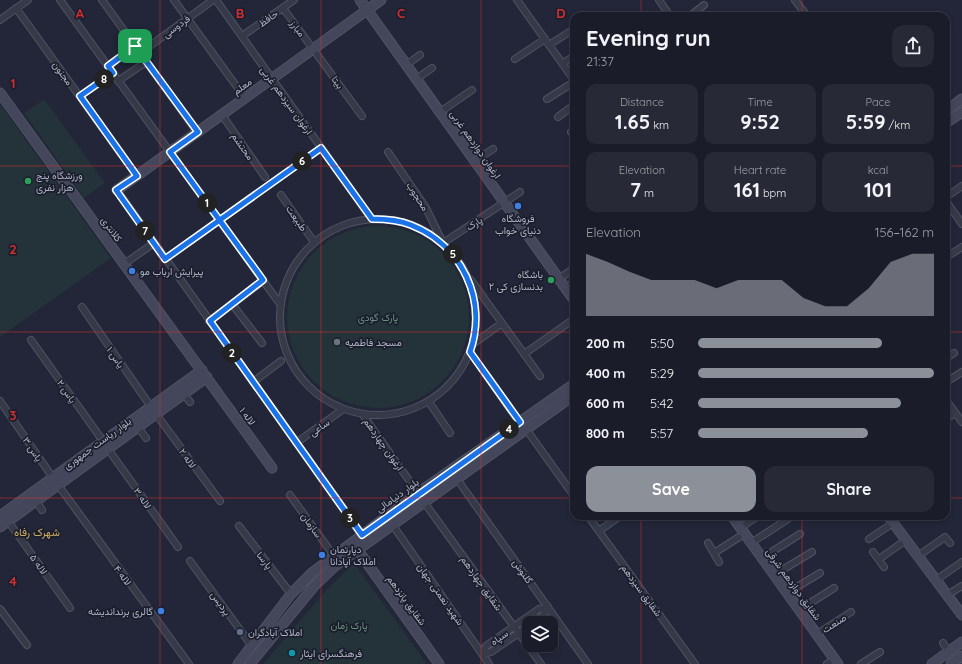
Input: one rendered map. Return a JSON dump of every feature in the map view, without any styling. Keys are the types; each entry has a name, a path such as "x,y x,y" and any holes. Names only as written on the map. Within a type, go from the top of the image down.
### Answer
{"street":[{"path":"0,20 28,0"},
{"path":"60,0 280,304"},
{"path":"102,0 198,132"},
{"path":"174,0 245,98"},
{"name":"فردوسی","path":"140,53 214,0"},
{"name":"ارغوان سیزدهم غربی","path":"214,0 242,36 372,219"},
{"name":"حافظ","path":"242,36 294,0"},
{"name":"ارغوان دوازدهم غربی","path":"360,0 570,294"},
{"name":"معلم","path":"116,190 381,0"},
{"path":"517,0 570,74"},
{"path":"659,0 667,12"},
{"path":"795,0 804,12"},
{"path":"695,12 704,5"},
{"name":"مجنون","path":"16,8 137,176"},
{"name":"مبارز","path":"282,8 313,49"},
{"path":"550,45 570,32"},
{"path":"515,59 545,39"},
{"path":"108,66 135,46"},
{"name":"بیتا","path":"313,49 362,116"},
{"path":"406,65 420,55"},
{"path":"563,63 570,59"},
{"path":"118,81 146,62"},
{"path":"416,79 432,68"},
{"path":"80,96 113,73"},
{"path":"547,99 570,84"},
{"path":"440,112 472,90"},
{"name":"کلانتری","path":"0,93 204,374"},
{"path":"950,108 962,99"},
{"path":"558,117 570,108"},
{"path":"950,120 962,112"},
{"name":"محتشم","path":"222,115 265,177"},
{"path":"165,259 321,148"},
{"path":"475,161 493,149"},
{"name":"محجوب","path":"388,152 426,208 443,243"},
{"path":"950,194 962,186"},
{"path":"116,190 362,535"},
{"name":"پارک","path":"443,243 520,192"},
{"name":"طبیعت","path":"281,195 314,242"},
{"path":"950,207 962,224"},
{"path":"466,273 476,308 476,326 473,344 454,380 429,402 404,412 384,416 363,415 342,410 315,393 295,370 282,340 280,322 280,304 284,287 291,270 301,255 314,242 341,226 372,219 391,219 410,224 427,232 443,243 456,257 540,376"},
{"path":"124,264 154,243"},
{"path":"950,255 962,247"},
{"path":"559,279 570,271"},
{"path":"210,321 263,280"},
{"path":"566,288 570,285"},
{"path":"232,304 262,343"},
{"name":"یاس ۱","path":"82,307 154,410"},
{"path":"524,354 570,322"},
{"path":"473,344 502,323"},
{"name":"یاس ۲","path":"31,340 106,445"},
{"path":"470,352 520,422"},
{"path":"950,356 954,353"},
{"path":"253,382 281,361"},
{"path":"950,380 962,372"},
{"name":"بلوار ریاست جمهوری","path":"0,527 3,515 59,479 154,410 180,389 204,374"},
{"name":"لاله ۱","path":"204,374 272,468"},
{"name":"بلوار دنیامالی","path":"238,664 291,594 334,556 418,493 570,387"},
{"path":"180,389 190,402"},
{"name":"بلوار دنیامالی","path":"250,664 315,585 357,549 570,398"},
{"name":"یاس ۳","path":"0,401 59,479"},
{"path":"429,402 450,433"},
{"path":"950,406 962,422"},
{"name":"بلوار ریاست جمهوری","path":"106,445 138,427 154,410"},
{"name":"لاله ۲","path":"154,410 220,501"},
{"name":"ساعی","path":"296,443 342,410"},
{"path":"950,416 955,413"},
{"name":"ارغوان چهاردهم","path":"363,415 418,493"},
{"path":"138,427 146,438"},
{"path":"526,429 570,490"},
{"name":"لاله ۳","path":"106,445 178,547"},
{"name":"لاله ۴","path":"59,479 189,664"},
{"name":"گلنوش","path":"457,479 588,664"},
{"name":"بلوار ریاست جمهوری","path":"3,515 36,501 44,489"},
{"name":"سازمان","path":"290,495 334,556"},
{"path":"36,501 42,510"},
{"name":"شقایق چهاردهم","path":"424,502 540,664"},
{"name":"لاله ۵","path":"3,515 70,608"},
{"name":"شقایق سیزدهم","path":"591,520 695,664"},
{"path":"599,531 614,520"},
{"name":"شقایق دوازدهم شرقی","path":"735,520 817,634 833,662"},
{"path":"714,553 754,520"},
{"path":"751,543 786,520"},
{"path":"869,539 891,520 962,615"},
{"name":"شهید نعمتی جهان","path":"392,524 489,664"},
{"name":"پارسا","path":"239,526 291,594"},
{"path":"762,558 800,534"},
{"path":"918,556 945,537 950,543"},
{"path":"879,559 906,540"},
{"path":"708,543 719,562"},
{"name":"شقایق پانزدهم","path":"357,549 439,664"},
{"path":"774,576 812,552"},
{"path":"873,552 884,567"},
{"name":"پردیس","path":"190,561 251,645"},
{"path":"936,580 962,562"},
{"path":"787,593 820,573"},
{"path":"948,595 962,586"},
{"path":"799,610 834,588"},
{"path":"543,616 548,607"},
{"name":"سپاه","path":"482,654 486,646 539,609 548,607"},
{"path":"0,609 27,645"},
{"name":"صنعت","path":"817,634 851,612"},
{"name":"سپاه","path":"482,654 491,652 522,630"},
{"path":"932,664 962,642"},
{"path":"943,643 949,652"},
{"path":"862,664 880,652"},
{"path":"950,664 962,656"}],"green space":[{"path":"44,99 105,183 84,198 24,113"},
{"name":"ورزشگاه پنج هزار نفری","path":"0,104 111,258 0,337"},
{"name":"پارک گودی","path":"378,226 396,228 413,233 436,247 448,259 462,282 467,299 469,317 467,335 462,352 448,375 436,387 413,401 396,406 378,408 360,406 343,401 320,387 308,375 294,352 289,335 287,317 289,299 294,282 308,259 320,247 343,233 360,228"},
{"name":"پارک زمان","path":"354,563 427,664 263,664 326,590"}],"place":[{"name":"ورزشگاه پنج هزار نفری","path":"28,181"},
{"name":"فروشگاه دنیای خواب","path":"518,206"},
{"name":"پیرایش ارباب مو","path":"132,271"},
{"name":"باشگاه بدنسازی کی ۲","path":"551,280"},
{"name":"مسجد فاطمیه","path":"337,342"},
{"name":"دپارتمان املاک آپادانا","path":"322,555"},
{"name":"گالری برنداندیشه","path":"161,611"},
{"name":"املاک آبادگران","path":"240,632"},
{"name":"فرهنگسرای ایثار","path":"292,653"}],"district":[{"name":"شهرک رفاه","path":"37,532"}],"route":[{"path":"135,46 108,66 113,73 80,96 137,176 116,190 165,259 219,220 321,148 372,219 391,219 410,224 427,232 443,243 456,257 466,273 476,308 476,326 470,352 520,422 418,493 362,535 210,321 263,280 219,220 170,152 198,132 135,46"}]}
